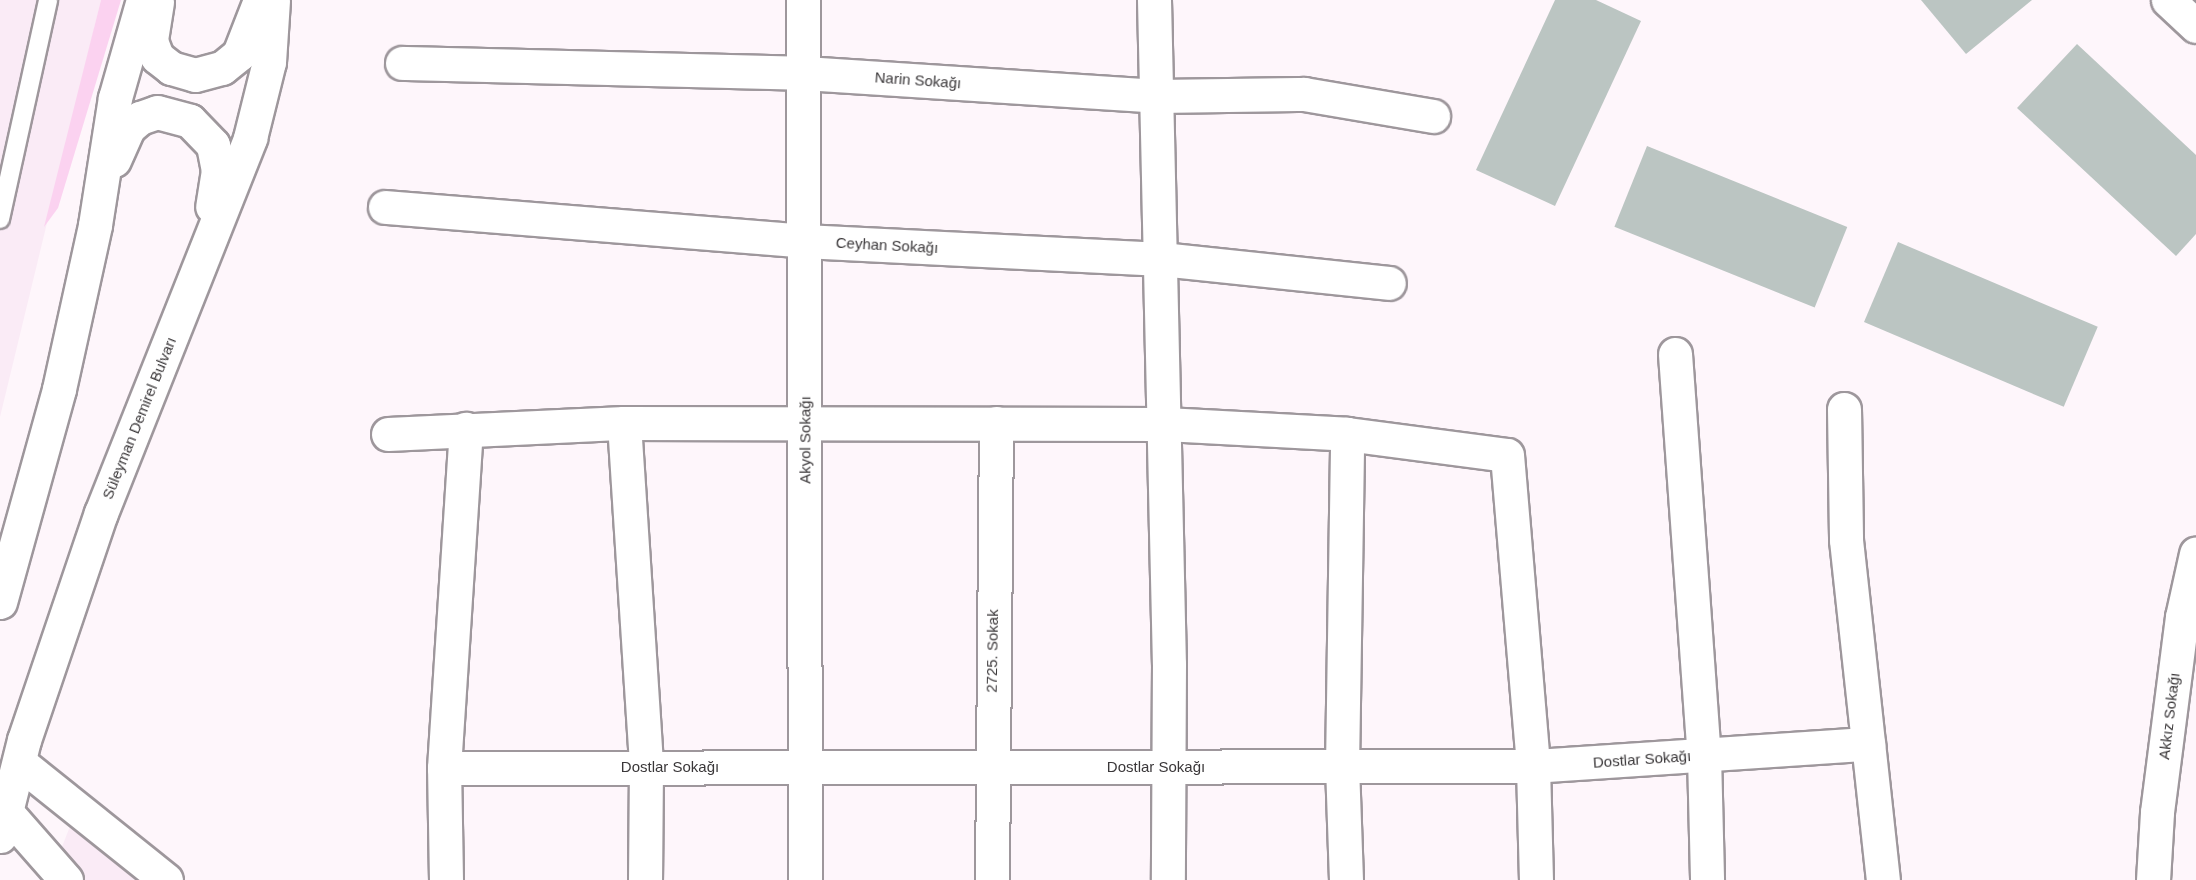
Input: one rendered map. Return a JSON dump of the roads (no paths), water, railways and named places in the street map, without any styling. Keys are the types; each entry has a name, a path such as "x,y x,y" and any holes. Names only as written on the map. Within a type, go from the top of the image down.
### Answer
{"street":[{"path":"0,602 59,389 97,216 115,98 143,0"},
{"path":"157,0 151,41 157,57 171,68 195,75 222,68 239,54 260,0"},
{"name":"Süleyman Demirel Bulvarı","path":"4,825 24,740 101,513 250,138 269,62 273,0"},
{"name":"Akyol Sokağı","path":"804,0 805,880"},
{"path":"1154,0 1165,424 1168,880"},
{"path":"2168,0 2196,26"},
{"name":"Narin Sokağı","path":"402,63 804,73 1157,96 1304,94 1433,116"},
{"path":"97,216 128,128 140,118 157,112 176,114 202,130 213,146 218,170 205,253"},
{"name":"Ceyhan Sokağı","path":"385,207 805,241 1161,259 1389,282"},
{"path":"1675,354 1704,755 1707,880"},
{"path":"1844,409 1846,540 1883,880"},
{"path":"388,434 624,423 805,421 1165,424 1347,434 1507,455 1533,766 1536,880"},
{"path":"624,423 646,767 645,880"},
{"name":"2725. Sokak","path":"992,880 991,767 996,423"},
{"path":"446,880 444,768 466,429"},
{"path":"1346,880 1342,767 1347,434"},
{"name":"Akkız Sokağı","path":"2153,880 2157,812 2182,617 2196,554"},
{"name":"Dostlar Sokağı","path":"444,768 1533,766 1868,744"},
{"path":"20,763 166,880"},
{"path":"4,825 66,880"}],"lane":[{"path":"0,219 48,0"}]}
